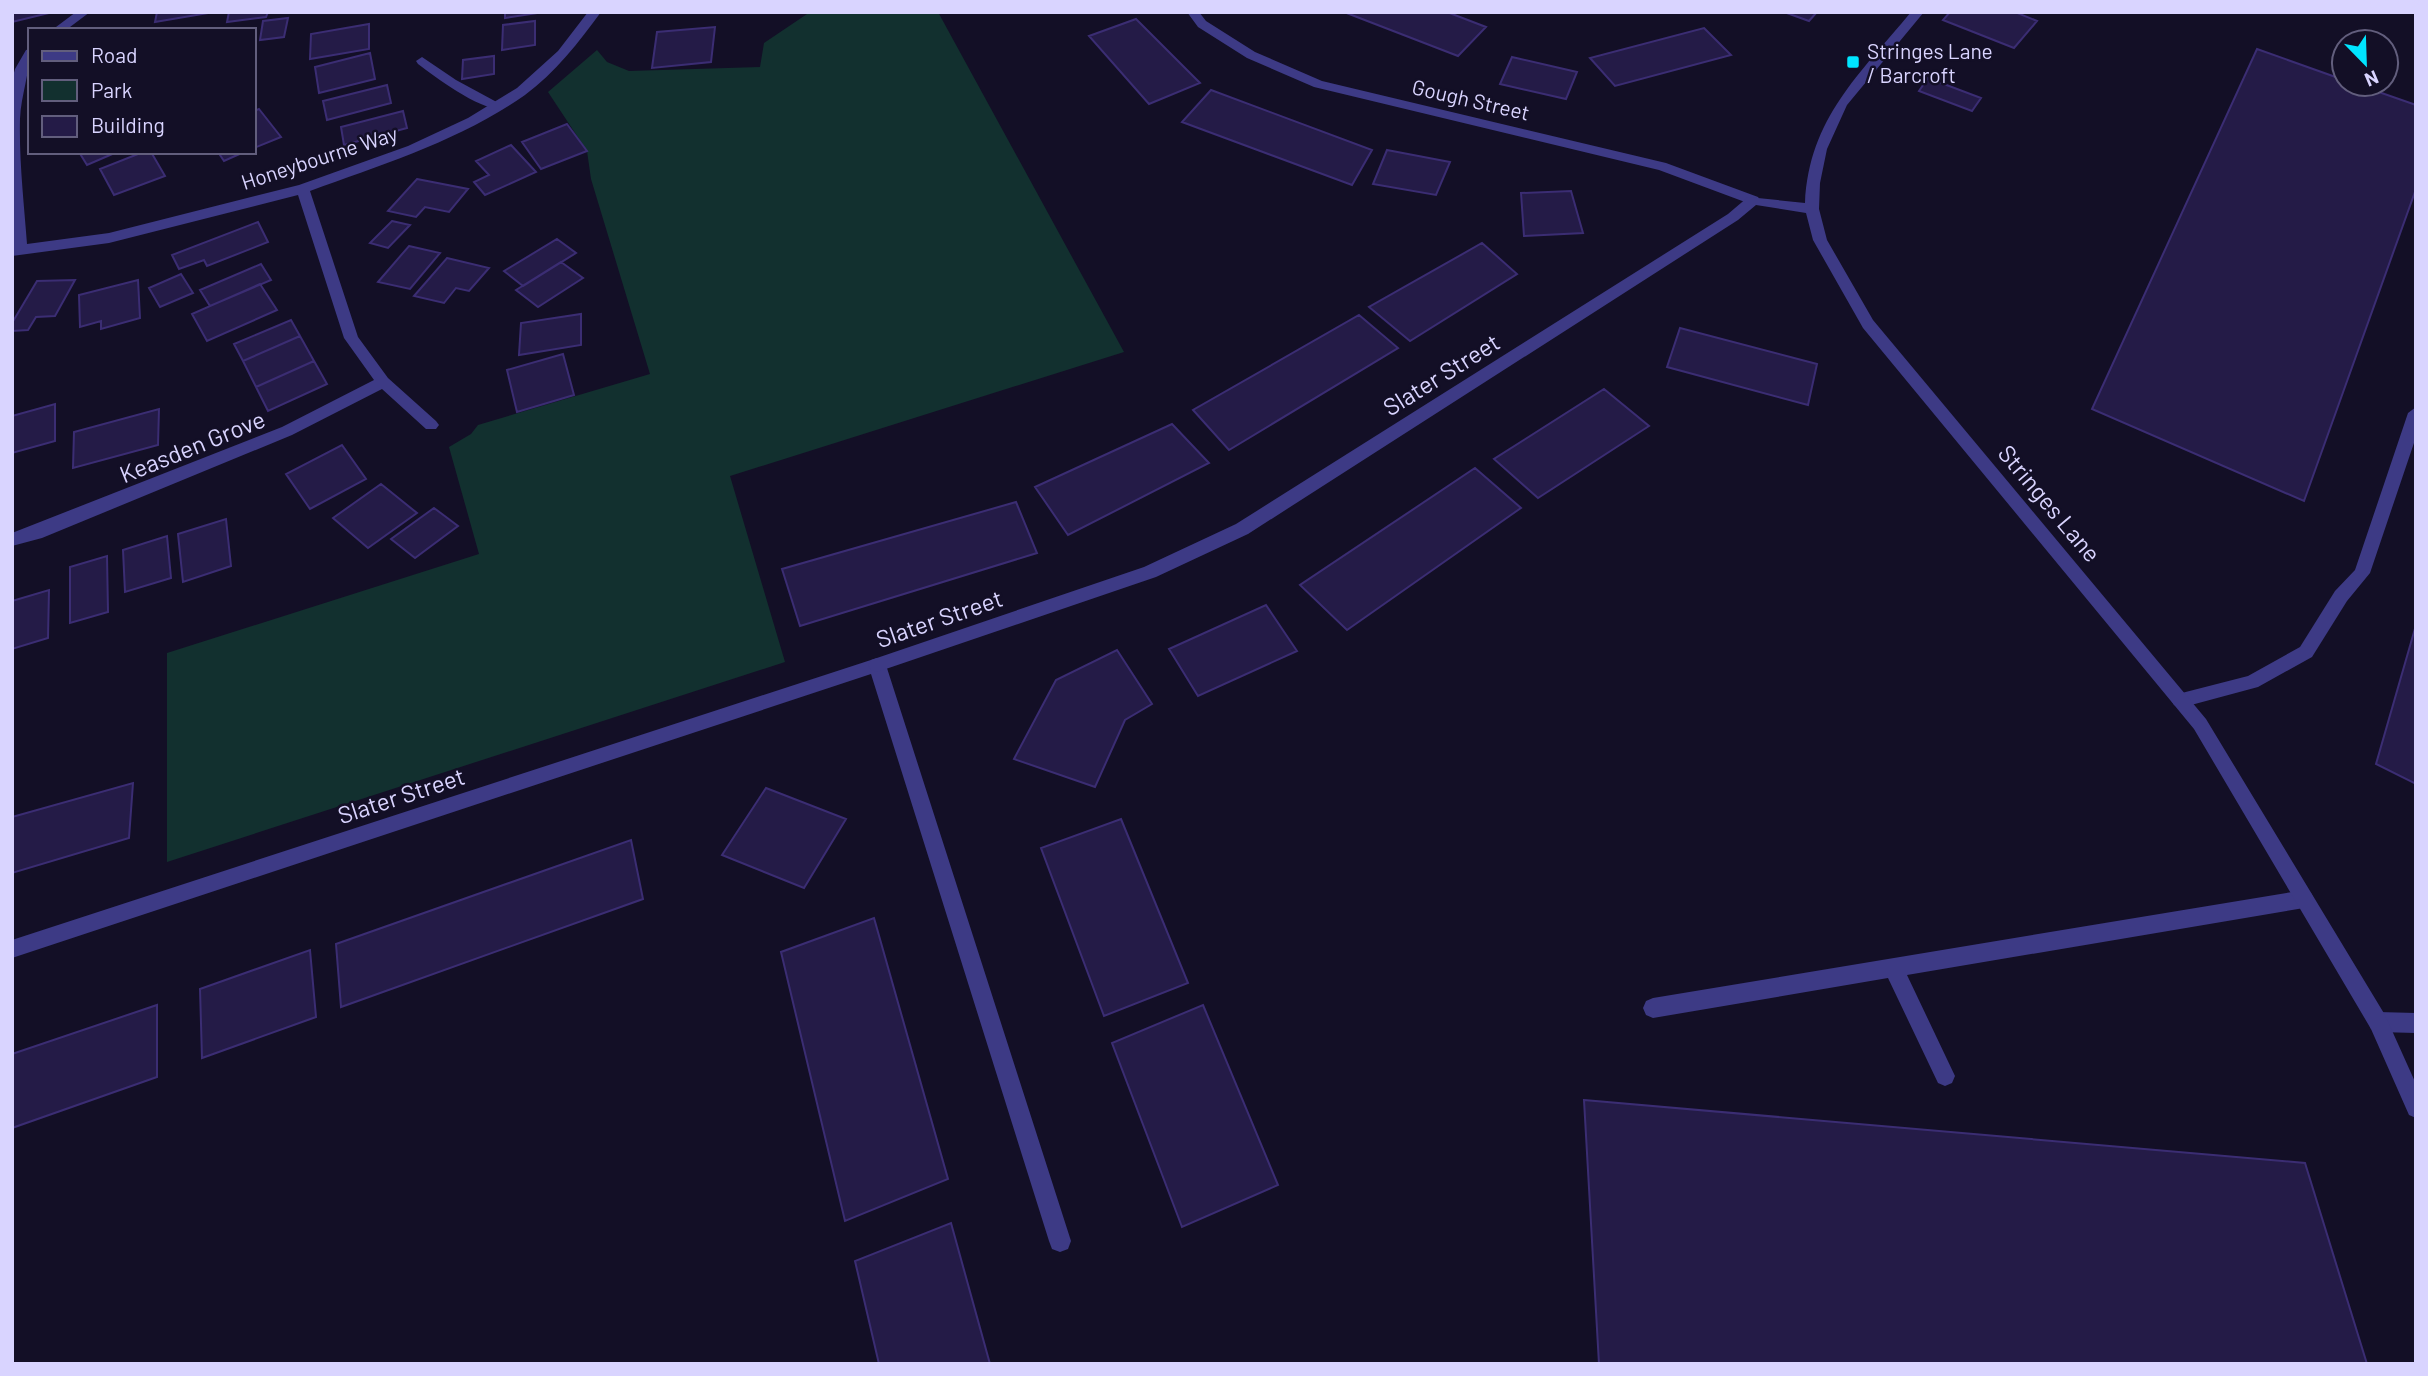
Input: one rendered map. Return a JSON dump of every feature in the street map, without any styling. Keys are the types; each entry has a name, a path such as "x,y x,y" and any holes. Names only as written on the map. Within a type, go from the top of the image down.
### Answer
{"street":[{"path":"61,28 84,12"},
{"name":"Honeybourne Way","path":"17,251 109,238 303,189 413,149 473,121 522,91 562,54 595,12"},
{"name":"Gough Street","path":"1193,12 1202,24 1251,55 1318,85 1661,166 1753,200"},
{"name":"Stringes Lane","path":"1918,12 1841,104 1820,149 1813,183 1812,209 1820,240 1868,324 2200,724 2378,1022 2416,1108"},
{"path":"12,58 28,54"},
{"path":"17,251 13,114 16,79 28,54"},
{"path":"422,61 452,83 498,106"},
{"path":"303,189 351,338 383,382 431,425"},
{"path":"1753,200 1812,209"},
{"name":"Slater Street","path":"12,949 877,665 1150,572 1242,528 1733,218 1753,200"},
{"name":"Keasden Grove","path":"12,540 36,533 287,431 383,382"},
{"path":"2180,700 2252,682 2306,652 2341,596 2362,573 2416,412"},
{"path":"877,665 1060,1241"},
{"path":"1653,1008 2304,899"},
{"path":"1893,968 1945,1076"},
{"path":"2378,1022 2416,1023"}],"green space":[{"path":"810,12 938,12 1124,352 730,476 785,662 167,862 167,653 479,554 449,447 471,434 478,425 650,374 591,179 587,151 548,92 597,50 607,62 629,71 760,67 764,43"}],"building":[{"path":"12,12 53,12 12,22"},
{"path":"157,12 214,12 155,22"},
{"path":"229,12 268,12 266,17 227,22"},
{"path":"505,12 544,12 505,18"},
{"path":"1344,12 1447,12 1486,27 1458,56"},
{"path":"1784,12 1817,12 1809,21"},
{"path":"1950,12 2015,12 2037,21 2014,48 1943,20"},
{"path":"288,18 284,37 260,40 263,21"},
{"path":"1136,19 1200,83 1149,104 1089,36"},
{"path":"535,21 535,45 502,50 503,25"},
{"path":"369,24 369,49 310,59 311,34"},
{"path":"715,27 711,62 652,68 657,32"},
{"path":"1704,28 1731,55 1615,86 1590,58"},
{"path":"2257,49 2330,75 2330,98 2396,98 2416,105 2416,189 2304,501 2092,409"},
{"path":"370,53 375,79 319,93 315,67"},
{"path":"494,56 494,74 462,79 463,60"},
{"path":"1512,57 1577,72 1566,99 1500,84"},
{"path":"1928,78 1981,98 1972,111 1919,91"},
{"path":"387,85 391,103 327,120 323,101"},
{"path":"1211,90 1372,150 1352,185 1182,122"},
{"path":"259,109 281,137 256,147 256,110"},
{"path":"403,111 407,128 344,145 341,127"},
{"path":"567,124 587,151 541,169 522,142"},
{"path":"511,145 536,172 485,195 474,182 489,175 476,161"},
{"path":"1387,150 1450,162 1436,195 1373,184"},
{"path":"80,154 112,154 87,165"},
{"path":"138,154 152,154 165,176 114,195 100,169"},
{"path":"219,154 240,154 224,161"},
{"path":"417,179 468,189 449,212 425,207 416,217 388,211"},
{"path":"1571,191 1583,233 1524,236 1521,193"},
{"path":"392,221 410,225 388,248 370,243"},
{"path":"258,222 268,242 207,266 204,260 179,269 172,255"},
{"path":"557,239 576,253 523,286 504,271"},
{"path":"1482,243 1517,274 1410,341 1369,307"},
{"path":"409,246 440,253 410,289 378,282"},
{"path":"447,258 489,268 469,291 456,288 444,303 414,296"},
{"path":"561,262 583,278 538,307 516,290"},
{"path":"261,264 271,280 210,306 200,290"},
{"path":"181,274 193,293 160,307 149,288"},
{"path":"75,280 55,316 36,317 28,330 12,331 12,323 37,281"},
{"path":"138,280 140,318 101,329 101,321 80,327 79,295"},
{"path":"260,284 277,310 207,341 192,314"},
{"path":"581,314 581,345 519,355 521,323"},
{"path":"1359,315 1398,348 1229,450 1193,410"},
{"path":"291,320 300,336 243,361 234,344"},
{"path":"1680,328 1817,364 1808,405 1667,367"},
{"path":"300,336 314,361 256,387 243,361"},
{"path":"563,354 574,395 517,412 507,370"},
{"path":"314,361 327,384 268,411 256,387"},
{"path":"1604,389 1649,426 1538,498 1494,459"},
{"path":"55,404 55,441 12,453 12,416"},
{"path":"159,409 158,445 73,468 74,432"},
{"path":"1172,424 1209,463 1068,535 1035,487"},
{"path":"342,445 366,479 310,509 286,474"},
{"path":"1475,468 1521,508 1347,630 1300,585"},
{"path":"381,484 417,513 368,548 333,518"},
{"path":"1016,502 1037,553 800,626 782,569"},
{"path":"434,508 458,526 415,558 391,539"},
{"path":"226,519 231,566 183,582 178,534"},
{"path":"167,536 171,578 125,592 123,550"},
{"path":"107,556 108,612 70,623 70,567"},
{"path":"49,590 48,638 12,649 12,601"},
{"path":"1266,605 1297,651 1198,696 1169,649"},
{"path":"2416,625 2416,784 2376,764"},
{"path":"1117,650 1152,704 1125,720 1095,787 1014,759 1056,680"},
{"path":"133,783 129,838 12,873 12,817"},
{"path":"766,788 846,819 804,888 722,855"},
{"path":"1121,819 1188,983 1104,1016 1041,848"},
{"path":"631,840 643,899 341,1007 336,944"},
{"path":"874,918 948,1179 845,1221 781,952"},
{"path":"310,950 316,1017 202,1058 200,989"},
{"path":"157,1005 157,1077 12,1128 12,1054"},
{"path":"1203,1005 1278,1185 1182,1227 1112,1043"},
{"path":"1584,1100 2305,1163 2367,1364 1599,1364"},
{"path":"951,1223 990,1364 879,1364 855,1261"}],"place":[{"name":"Stringes Lane / Barcroft","path":"1853,62"}]}
